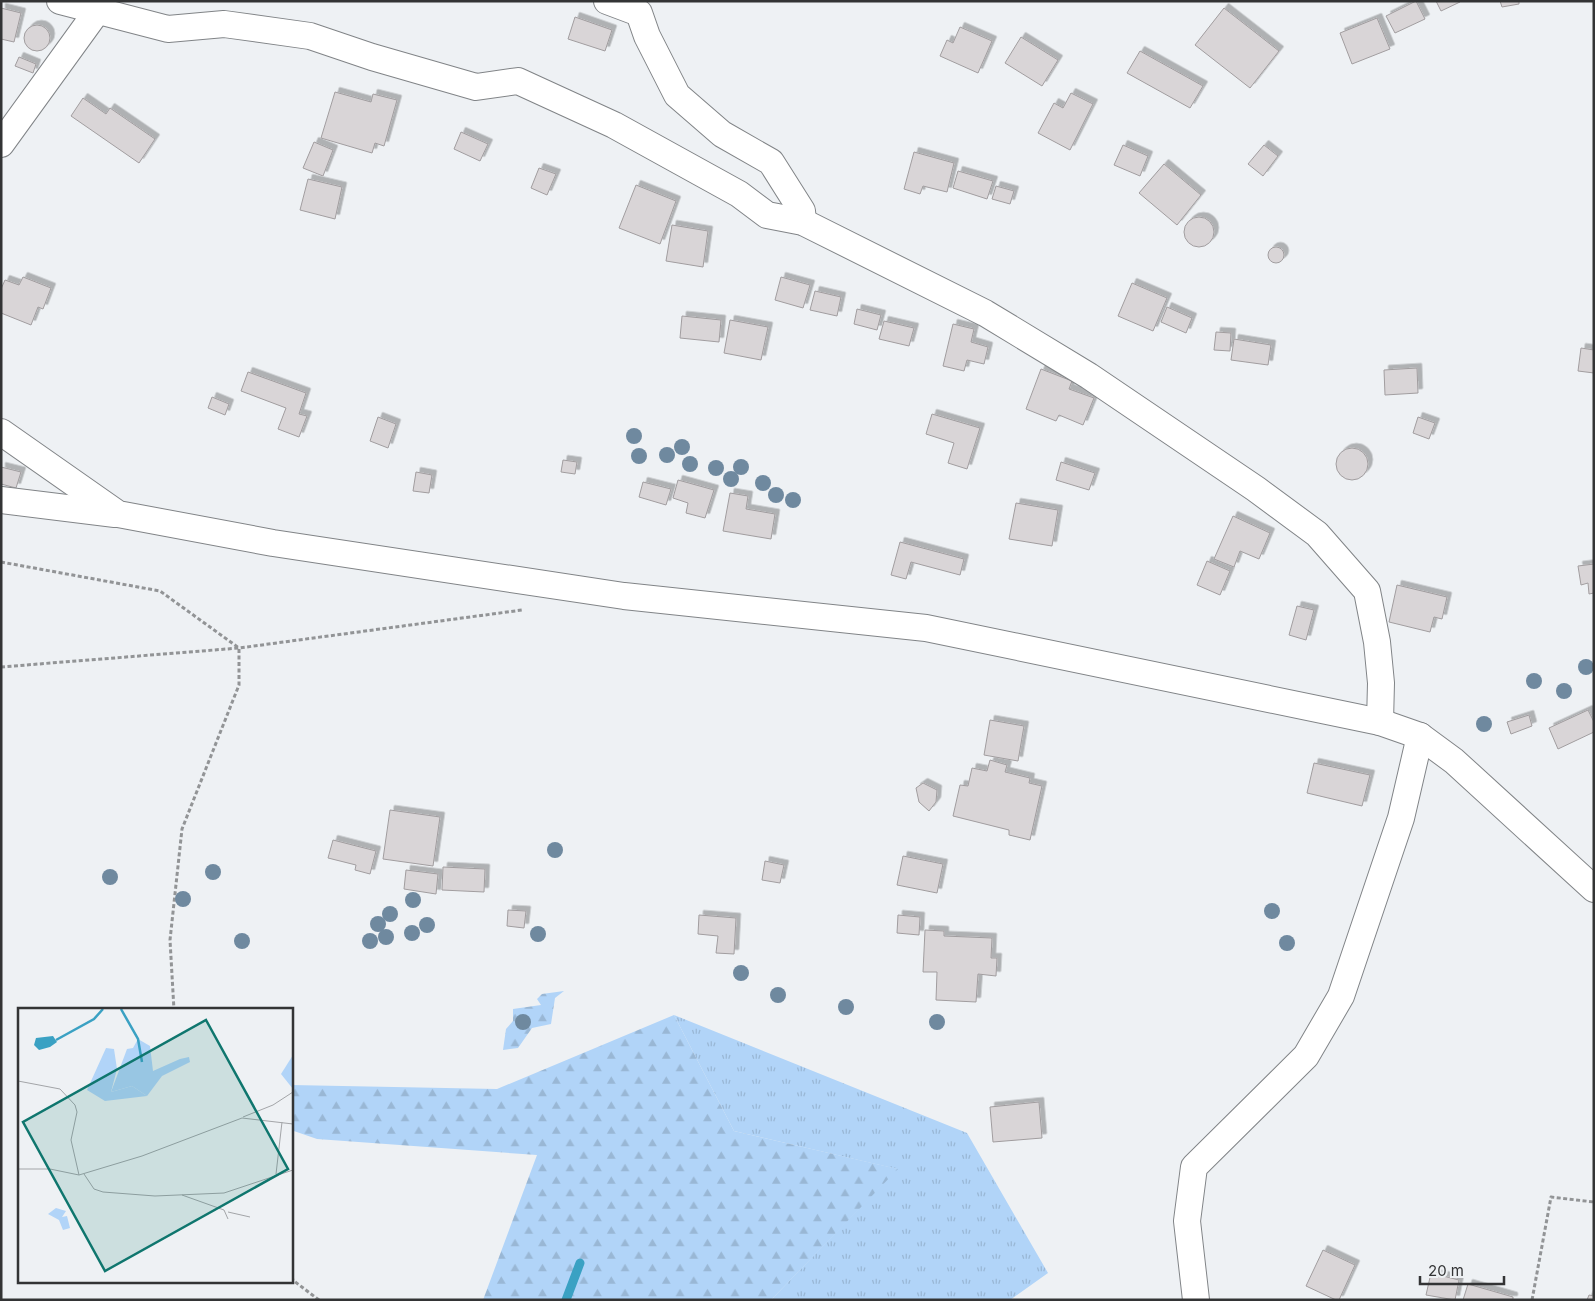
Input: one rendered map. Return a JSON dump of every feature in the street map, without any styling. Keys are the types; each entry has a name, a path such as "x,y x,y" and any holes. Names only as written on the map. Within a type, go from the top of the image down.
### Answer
{"street":[{"path":"60,1 168,29 224,24 310,36 372,57 476,87 518,81 614,125 739,194 767,215 803,222 985,313 1089,376 1256,489 1317,534 1367,591 1377,642 1381,684 1380,722"},
{"path":"607,1 639,12 647,36 677,95 722,134 771,162 802,211 803,222"},
{"path":"1,144 98,10"},
{"path":"1,432 118,514"},
{"path":"1,500 118,514 272,543 624,596 926,628 1380,722 1420,736 1454,761 1594,889"},
{"path":"1196,1300 1187,1221 1194,1167 1306,1056 1341,996 1401,818 1420,736"}],"path":[{"path":"1,562 160,591 239,648"},
{"path":"1,667 239,648 525,610"},
{"path":"174,1008 170,940 182,829 239,685 239,648"},
{"path":"1532,1300 1551,1197 1594,1202"},
{"path":"292,1278 319,1300"}],"green space":[{"path":"564,991 555,998 551,1024 532,1028 518,1048 503,1050 506,1029 513,1021 513,1009 541,1005 537,999 542,994"},
{"path":"674,1015 967,1133 1048,1273 1010,1300 771,1300 897,1169 734,1131"},
{"path":"674,1015 734,1131 898,1169 771,1300 483,1300 537,1155 317,1139 292,1130 292,1085 497,1089"}],"building":[{"path":"1416,1 1425,19 1395,33 1386,16"},
{"path":"1436,1 1459,1 1460,2 1441,11"},
{"path":"1500,1 1519,1 1519,4 1502,7"},
{"path":"1,8 21,13 14,42 1,39"},
{"path":"1224,8 1279,51 1250,88 1195,45"},
{"path":"575,17 612,30 605,51 568,39"},
{"path":"1377,18 1390,49 1352,64 1340,33"},
{"path":"37,25 46,29 50,38 46,47 37,51 28,47 24,38 28,29"},
{"path":"960,27 992,41 978,73 940,56 947,40 953,43"},
{"path":"1021,37 1058,60 1042,86 1005,63"},
{"path":"1140,51 1203,86 1190,108 1127,73"},
{"path":"19,57 36,64 33,73 15,66"},
{"path":"335,92 371,102 373,94 397,100 384,146 375,143 372,153 321,138"},
{"path":"1071,93 1093,104 1070,150 1038,133 1054,103 1063,108"},
{"path":"83,98 106,114 110,108 155,139 139,163 71,116"},
{"path":"461,132 488,144 480,161 454,149"},
{"path":"314,142 333,150 323,176 303,168"},
{"path":"1123,145 1148,156 1140,176 1114,165"},
{"path":"1264,145 1278,156 1263,176 1248,164"},
{"path":"914,152 954,163 947,192 923,186 920,194 904,189"},
{"path":"1164,164 1201,195 1177,225 1139,193"},
{"path":"539,168 556,174 547,195 531,188"},
{"path":"958,171 993,181 987,199 953,188"},
{"path":"308,179 342,187 335,219 300,210"},
{"path":"636,185 676,201 660,244 619,228"},
{"path":"996,186 1014,191 1010,204 992,199"},
{"path":"1199,217 1210,221 1214,232 1210,243 1199,247 1188,243 1184,232 1188,221"},
{"path":"672,225 708,231 703,267 666,261"},
{"path":"1273,247 1279,247 1284,252 1282,261 1273,263 1268,258 1268,252"},
{"path":"23,277 51,288 43,309 38,307 31,325 1,313 1,289 5,280 19,285"},
{"path":"781,277 810,285 803,308 775,300"},
{"path":"1132,283 1167,298 1153,331 1118,316"},
{"path":"815,291 841,297 837,316 810,310"},
{"path":"1167,307 1192,318 1186,333 1161,322"},
{"path":"857,309 881,315 877,330 854,324"},
{"path":"682,316 721,320 719,342 680,338"},
{"path":"730,320 768,327 761,360 724,353"},
{"path":"884,321 914,328 909,346 879,339"},
{"path":"953,324 974,329 971,342 988,347 984,364 967,360 964,371 943,366"},
{"path":"1216,332 1231,333 1230,351 1214,350"},
{"path":"1234,339 1271,345 1268,365 1231,360"},
{"path":"1581,348 1594,350 1594,373 1578,371"},
{"path":"1417,368 1418,393 1385,395 1384,370"},
{"path":"1041,369 1072,381 1069,389 1094,398 1083,425 1059,415 1056,421 1026,409"},
{"path":"248,372 306,393 299,414 307,416 299,437 278,429 286,408 241,391"},
{"path":"212,397 229,404 225,415 208,408"},
{"path":"932,414 980,428 967,469 948,463 954,443 926,434"},
{"path":"378,417 396,424 388,448 370,441"},
{"path":"1418,417 1435,423 1429,439 1413,433"},
{"path":"1352,448 1358,449 1363,453 1367,458 1367,470 1363,475 1358,479 1352,480 1346,479 1341,475 1337,470 1336,464 1337,458 1341,453 1346,449"},
{"path":"563,460 577,462 575,474 561,472"},
{"path":"1061,462 1095,473 1089,490 1056,480"},
{"path":"1,467 21,472 16,488 1,484"},
{"path":"416,472 432,475 429,493 413,491"},
{"path":"678,480 714,490 705,518 686,513 688,503 673,498"},
{"path":"643,482 671,489 666,505 639,497"},
{"path":"730,493 748,496 746,509 775,514 771,539 723,531"},
{"path":"1016,503 1058,510 1052,546 1009,539"},
{"path":"1233,516 1270,533 1259,559 1240,551 1234,567 1214,559"},
{"path":"900,542 964,559 960,575 911,562 906,579 891,575"},
{"path":"1207,561 1230,571 1220,595 1197,585"},
{"path":"1594,564 1594,593 1589,594 1588,583 1581,585 1578,566"},
{"path":"1397,585 1447,597 1442,619 1434,617 1430,632 1389,622"},
{"path":"1297,606 1314,610 1306,640 1289,635"},
{"path":"1588,710 1594,722 1594,732 1558,749 1549,728"},
{"path":"1529,715 1532,726 1511,734 1507,722"},
{"path":"990,720 1024,726 1018,761 984,755"},
{"path":"990,760 1007,765 1005,772 1030,778 1029,783 1042,786 1030,840 1009,835 1009,830 953,816 960,785 968,786 972,768 987,771"},
{"path":"1314,763 1370,775 1362,806 1307,793"},
{"path":"923,783 937,790 936,802 929,811 919,802 916,788"},
{"path":"390,810 440,817 433,866 383,859"},
{"path":"333,840 376,851 370,874 355,870 356,865 328,858"},
{"path":"903,856 943,864 937,893 897,885"},
{"path":"765,861 784,865 780,883 762,880"},
{"path":"443,867 485,869 484,892 442,890"},
{"path":"406,870 438,874 436,894 404,889"},
{"path":"508,910 526,911 524,928 507,926"},
{"path":"699,915 736,918 734,954 716,953 718,936 698,934"},
{"path":"898,915 920,917 919,935 897,933"},
{"path":"925,930 944,931 944,936 992,938 991,958 997,958 996,976 978,974 976,1002 936,1000 937,972 923,972"},
{"path":"1039,1102 1042,1138 993,1142 990,1107"},
{"path":"1323,1250 1355,1265 1339,1300 1306,1286"},
{"path":"1431,1273 1459,1280 1455,1300 1426,1295"},
{"path":"1468,1284 1513,1297 1513,1300 1463,1300"},
{"path":"1589,1295 1594,1296 1594,1300 1587,1300"}],"waterway":[{"path":"566,1300 580,1263"}]}
